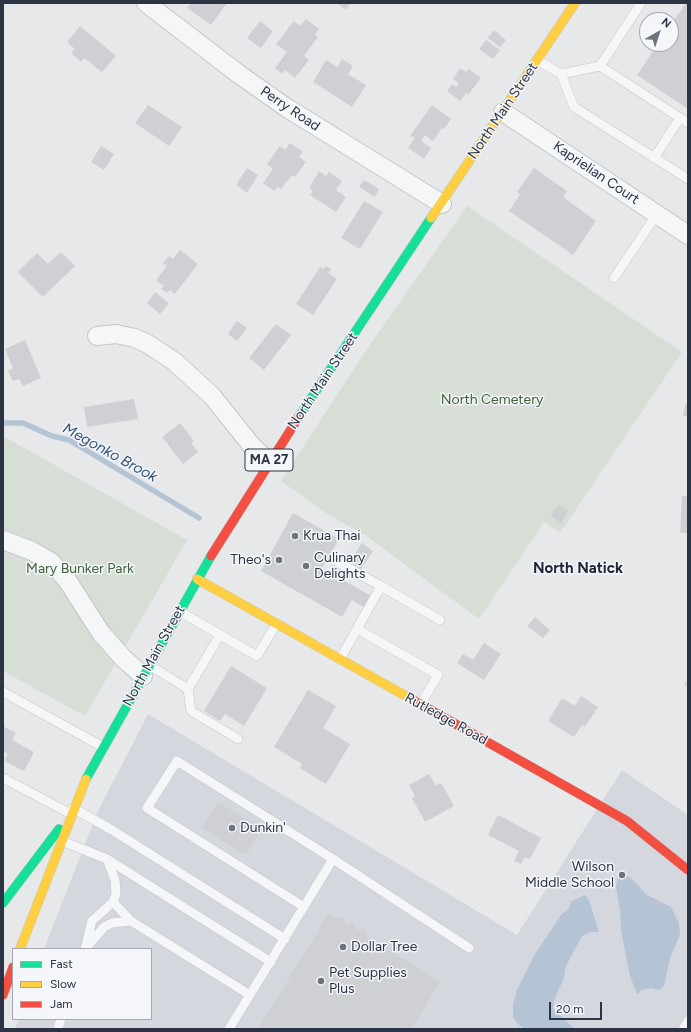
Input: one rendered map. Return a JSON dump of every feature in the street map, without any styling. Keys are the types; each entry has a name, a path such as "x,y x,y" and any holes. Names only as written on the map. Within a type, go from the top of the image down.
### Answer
{"main road":[{"name":"North Main Street","path":"20,948 62,841 72,811 103,747 197,578 269,462 575,3"},
{"name":"Rutledge Road","path":"197,578 627,821 644,833 688,870"},
{"name":"North Main Street","path":"3,903 72,811"},
{"path":"3,995 12,970"}],"street":[{"name":"Perry Road","path":"146,3 240,75 287,108 442,204"},
{"name":"Kaprielian Court","path":"503,112 688,235"},
{"path":"97,336 116,334 135,338 152,346 175,362 212,396 252,446 269,462"},
{"path":"3,540 32,551 51,562 67,580 84,608 108,641 146,670"}],"lane":[{"path":"600,66 641,3"},
{"path":"537,60 561,74 574,107 688,179"},
{"path":"561,74 600,66 688,123"},
{"path":"654,158 680,118"},
{"path":"614,278 657,214"},
{"path":"334,560 440,620"},
{"path":"340,659 382,586"},
{"path":"179,611 257,656 277,623"},
{"path":"357,629 438,675 420,704"},
{"path":"220,635 188,689 191,711 238,739"},
{"path":"146,670 188,689"},
{"path":"3,692 103,747"},
{"path":"304,907 147,808 177,761 333,859 469,948"},
{"path":"3,778 112,830 284,939"},
{"path":"62,841 107,859 271,962"},
{"path":"85,948 92,921 113,902 116,894 116,887 107,859"},
{"path":"230,1029 333,859"},
{"path":"113,902 131,921 250,995"},
{"path":"86,948 104,927 112,923 131,921"}],"shaded area":[{"path":"148,714 517,935 622,770 688,815 688,1029 15,1029 19,1020 152,1020 152,948 44,948 98,811"}],"green space":[{"name":"North Cemetery","path":"467,206 682,352 560,533 544,522 479,619 365,535 329,515 281,481 363,355"},
{"name":"Mary Bunker Park","path":"3,436 187,540 85,716 3,671"}],"water":[{"path":"624,874 631,878 647,895 671,907 679,923 680,935 670,958 664,986 658,990 651,988 642,990 637,994 630,976 621,930 620,911 616,887 618,877"},
{"path":"585,895 589,900 599,932 590,932 582,936 566,966 564,978 554,1000 553,1009 575,1029 524,1029 513,1017 513,1005 517,990 535,954 562,914 568,910 572,901"}],"building":[{"path":"191,3 227,3 211,25 187,8"},
{"path":"340,3 351,3 346,10 339,5"},
{"path":"686,3 688,3 688,109 637,75 653,52 679,52 679,13"},
{"path":"306,19 319,29 315,34 318,37 304,56 309,60 295,78 285,70 282,74 275,68 287,52 276,44 294,21 300,26"},
{"path":"260,21 273,31 261,48 247,38"},
{"path":"80,26 116,56 102,72 84,58 81,62 71,53 75,49 67,42"},
{"path":"494,30 506,40 500,47 488,38"},
{"path":"486,40 500,50 493,59 479,49"},
{"path":"342,59 353,66 348,74 366,85 352,107 313,82 326,60 337,67"},
{"path":"460,68 466,72 469,69 481,78 468,95 466,93 460,101 447,91 452,84 456,87 459,83 453,79"},
{"path":"148,105 182,127 169,146 135,123"},
{"path":"432,105 451,119 444,129 442,128 433,141 425,135 421,141 431,148 424,159 408,148 415,138 410,136"},
{"path":"290,143 303,152 299,157 306,162 295,177 292,175 281,189 278,187 274,191 263,183 273,169 267,164 280,146 285,150"},
{"path":"101,146 114,154 104,170 91,162"},
{"path":"247,168 258,175 247,193 236,185"},
{"path":"534,168 567,191 563,197 596,221 573,255 509,211 520,194 517,192"},
{"path":"319,171 326,176 329,172 342,181 336,190 346,197 336,212 310,195 313,191 309,188"},
{"path":"364,180 379,189 375,197 359,187"},
{"path":"364,201 383,212 360,249 341,238"},
{"path":"180,250 198,264 175,294 170,290 167,293 161,289 164,286 156,280 167,266 163,263 169,256 173,259"},
{"path":"61,252 75,266 43,297 18,272 37,253 48,264"},
{"path":"326,266 331,269 328,273 337,279 313,315 296,304 320,267 324,269"},
{"path":"155,292 169,303 160,314 147,303"},
{"path":"237,321 247,328 237,341 228,334"},
{"path":"276,324 291,335 264,370 249,358"},
{"path":"25,340 41,378 23,386 19,379 13,381 8,371 13,368 5,349"},
{"path":"134,399 138,419 87,427 84,407"},
{"path":"686,403 688,403 688,417 683,415"},
{"path":"180,423 194,441 191,443 198,452 183,464 162,437"},
{"path":"682,496 688,496 688,533 680,533"},
{"path":"558,505 568,511 561,523 551,516"},
{"path":"293,513 339,539 322,568 371,596 364,607 352,600 342,617 261,571"},
{"path":"362,543 373,551 361,569 350,561"},
{"path":"535,617 550,630 543,638 527,626"},
{"path":"484,643 501,654 484,680 457,663 463,654 473,660"},
{"path":"231,666 267,688 244,726 225,714 220,721 204,711"},
{"path":"688,681 688,690 684,683"},
{"path":"308,690 336,706 323,728 350,744 326,784 300,768 302,764 274,747"},
{"path":"581,696 598,707 585,727 582,725 574,737 548,721 562,698 575,706"},
{"path":"3,726 16,733 12,740 34,752 24,771 4,761 8,754 3,751"},
{"path":"429,774 436,786 441,783 454,806 425,822 412,798 415,796 409,785"},
{"name":"Dunkin'","path":"218,802 262,829 246,855 202,828"},
{"path":"498,815 541,838 530,859 525,857 521,864 514,861 519,851 488,835"},
{"path":"329,913 337,919 344,916 346,924 354,922 356,930 364,929 366,936 440,982 413,1026 418,1029 258,1029"}],"waterway":[{"name":"Megonko Brook","path":"3,423 23,423 52,436 69,440 199,518"}],"traffic: fast":[{"path":"300,415 431,218"},
{"path":"86,779 211,556"},
{"path":"3,903 59,829"}],"traffic: slow":[{"path":"431,218 575,3"},
{"path":"197,579 413,700"},
{"path":"20,948 86,779"}],"traffic: jam":[{"path":"211,556 300,415"},
{"path":"413,700 627,821 688,870"},
{"path":"3,995 12,970"}],"place":[{"name":"Krua Thai","path":"295,536"},
{"name":"Theo's","path":"279,560"},
{"name":"Culinary Delights","path":"306,566"},
{"name":"Dunkin'","path":"232,828"},
{"name":"Wilson Middle School","path":"622,875"},
{"name":"Dollar Tree","path":"343,947"},
{"name":"Pet Supplies Plus","path":"321,981"}],"district":[{"name":"North Natick","path":"578,569"}]}
